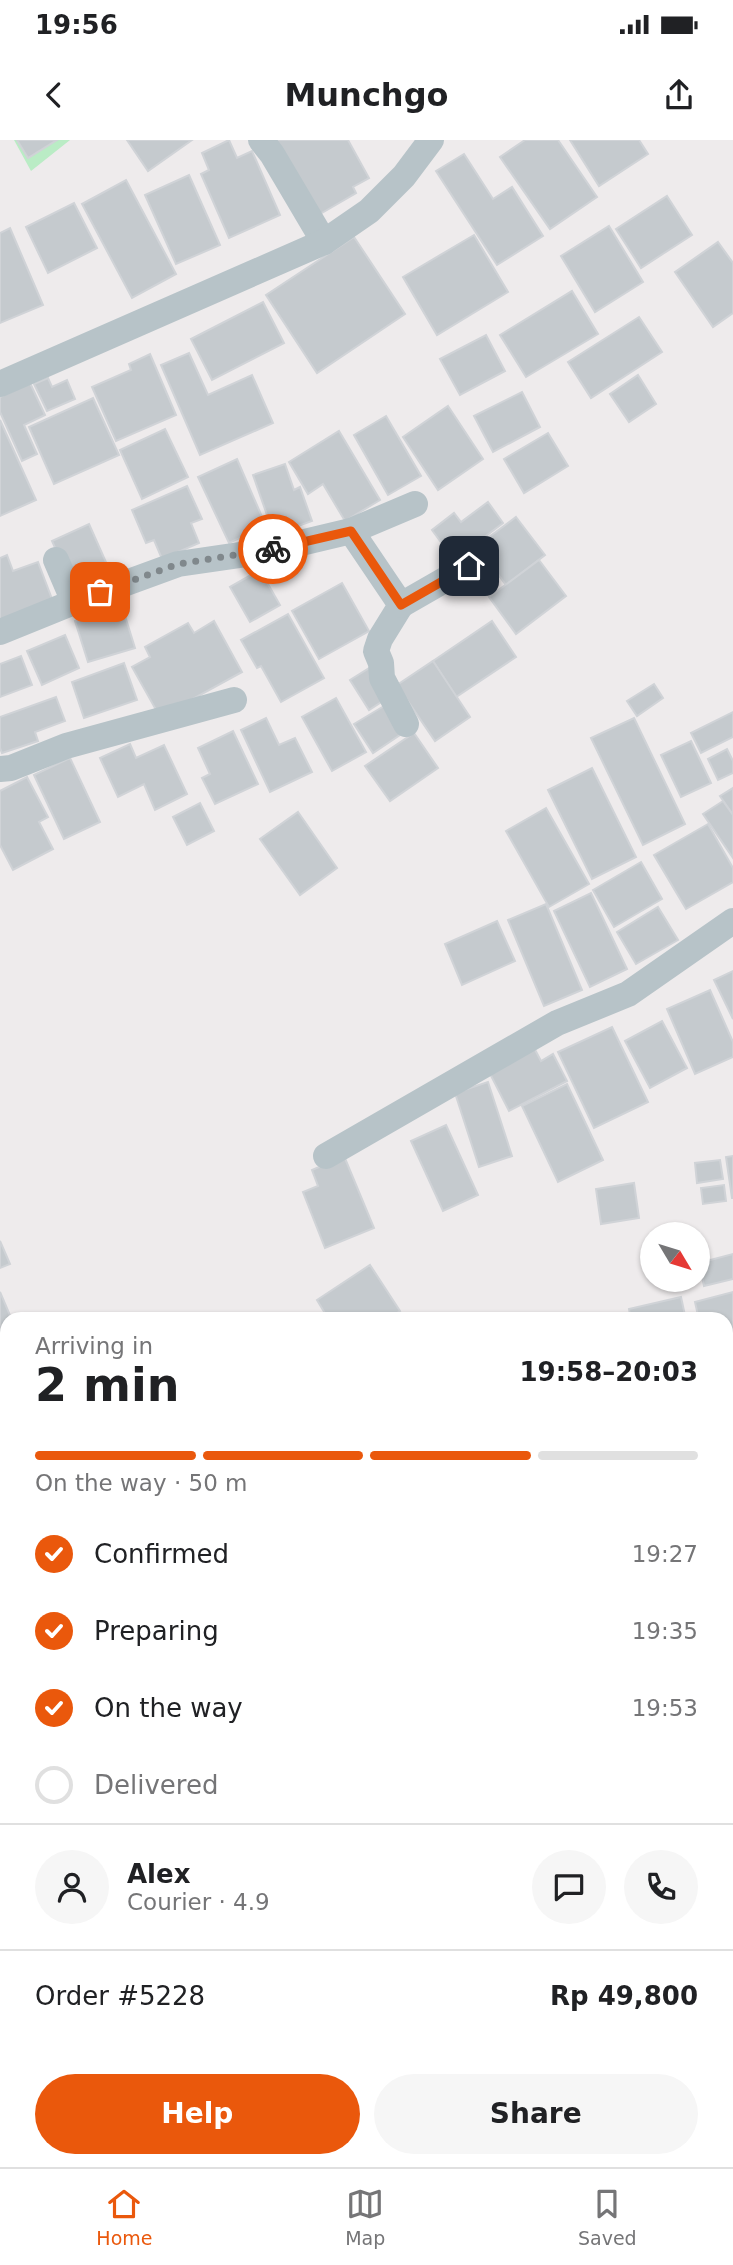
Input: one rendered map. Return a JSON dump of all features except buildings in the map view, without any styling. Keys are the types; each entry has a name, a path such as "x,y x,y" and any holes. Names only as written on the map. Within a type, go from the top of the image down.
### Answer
{"street":[{"path":"261,140 324,242"},
{"path":"0,384 324,242 369,211 404,176 431,140"},
{"path":"0,632 178,564 267,551 351,531 415,504"},
{"path":"351,531 401,605"},
{"path":"56,560 74,602"},
{"path":"406,724 382,678 381,663 376,651 380,639 401,605 469,566"},
{"path":"0,769 11,768 66,746 234,700"},
{"path":"326,1156 557,1023 628,994 733,921"}],"green space":[{"path":"14,140 70,140 31,171"}],"way so far":[{"path":"100,592 178,564 273,549"}],"route":[{"path":"273,549 351,531 401,605 469,566"}]}
